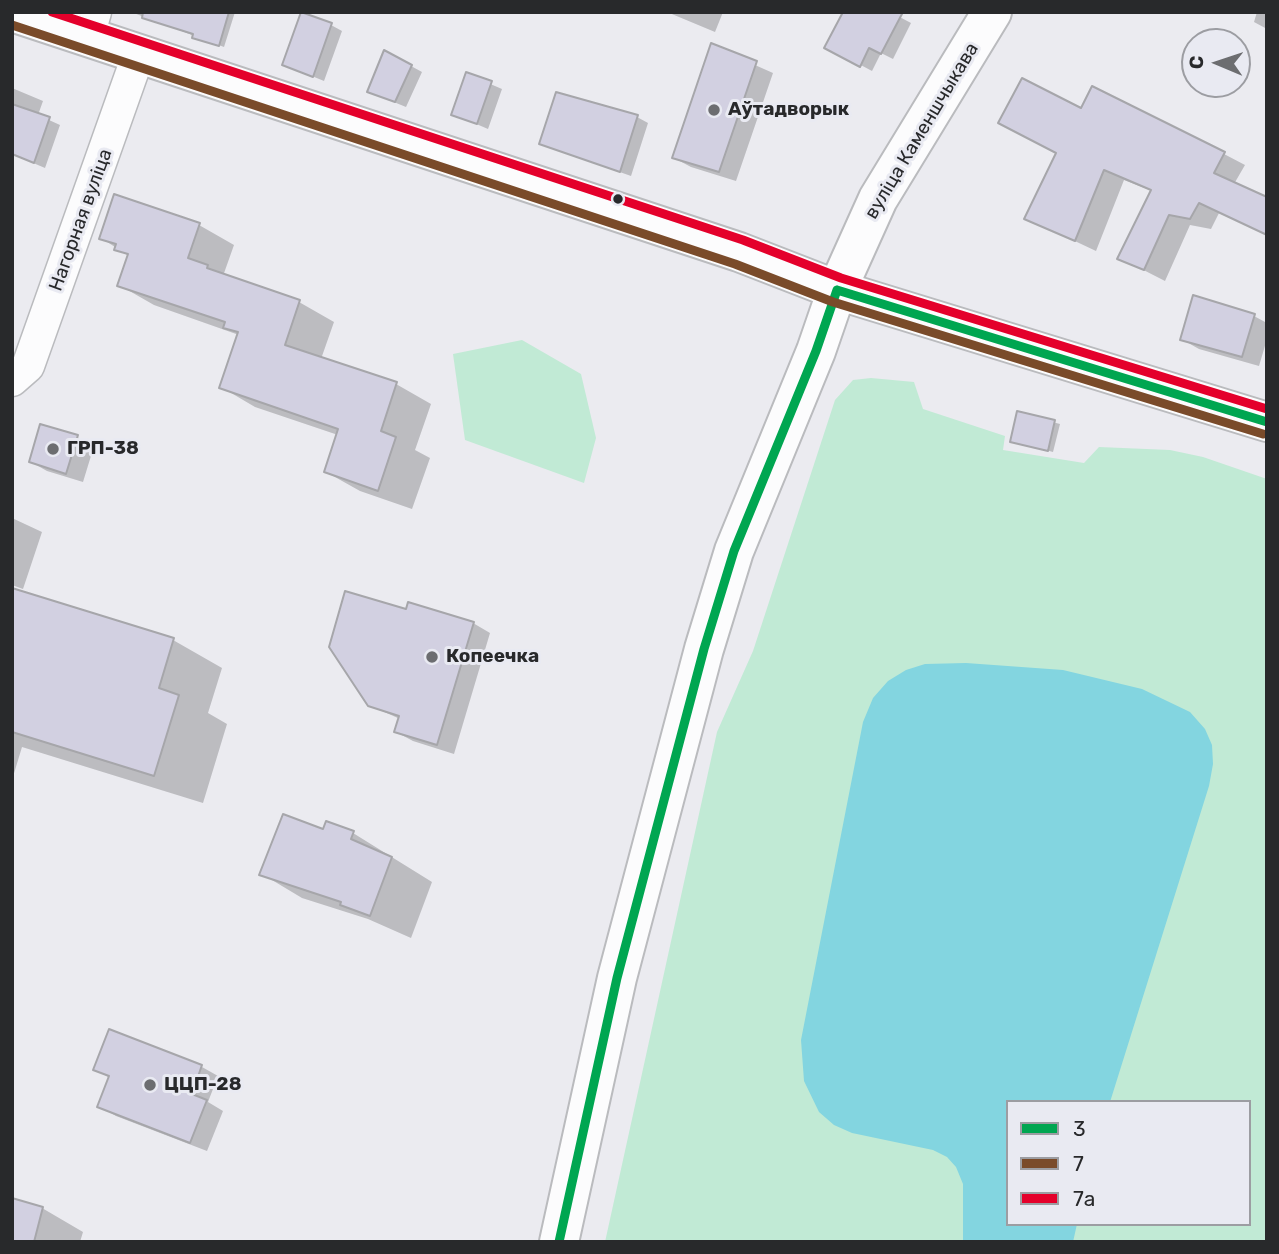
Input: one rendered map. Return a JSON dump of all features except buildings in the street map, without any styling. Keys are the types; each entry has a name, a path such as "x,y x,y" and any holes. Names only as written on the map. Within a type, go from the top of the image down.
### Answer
{"main road":[{"path":"12,12 91,25 139,54 738,252 837,290 1267,422"},
{"name":"вуліца Каменшчыкава","path":"559,1242 617,978 708,636 734,551 837,290 878,199 992,12"}],"street":[{"name":"Нагорная вуліца","path":"12,380 28,366 139,54"}],"green space":[{"path":"522,340 581,374 596,438 584,483 465,440 453,354"},
{"path":"871,378 914,382 923,409 1005,436 1003,450 1084,463 1099,447 1170,450 1203,457 1267,479 1267,1242 605,1242 717,732 753,651 835,400 853,380"}],"water":[{"path":"966,663 1063,670 1142,689 1190,712 1205,729 1212,745 1213,764 1209,786 1111,1100 1006,1100 1006,1226 1077,1226 1073,1242 963,1242 963,1184 956,1167 947,1157 933,1150 852,1133 834,1125 819,1112 804,1081 801,1040 863,722 873,698 888,681 906,670 925,664"}],"transit line":[{"name":"7а","path":"52,12 743,240 841,278 1267,409"},
{"name":"7","path":"12,25 735,264 833,302 1263,434"},
{"name":"3","path":"837,290 1267,422"},
{"name":"3","path":"559,1242 617,978 704,649 734,551 816,351 837,290"}],"place":[{"name":"Аўтадворык","path":"714,110"},
{"name":"ГРП-38","path":"53,449"},
{"name":"Копеечка","path":"432,657"},
{"name":"ЦЦП-28","path":"150,1085"}]}
